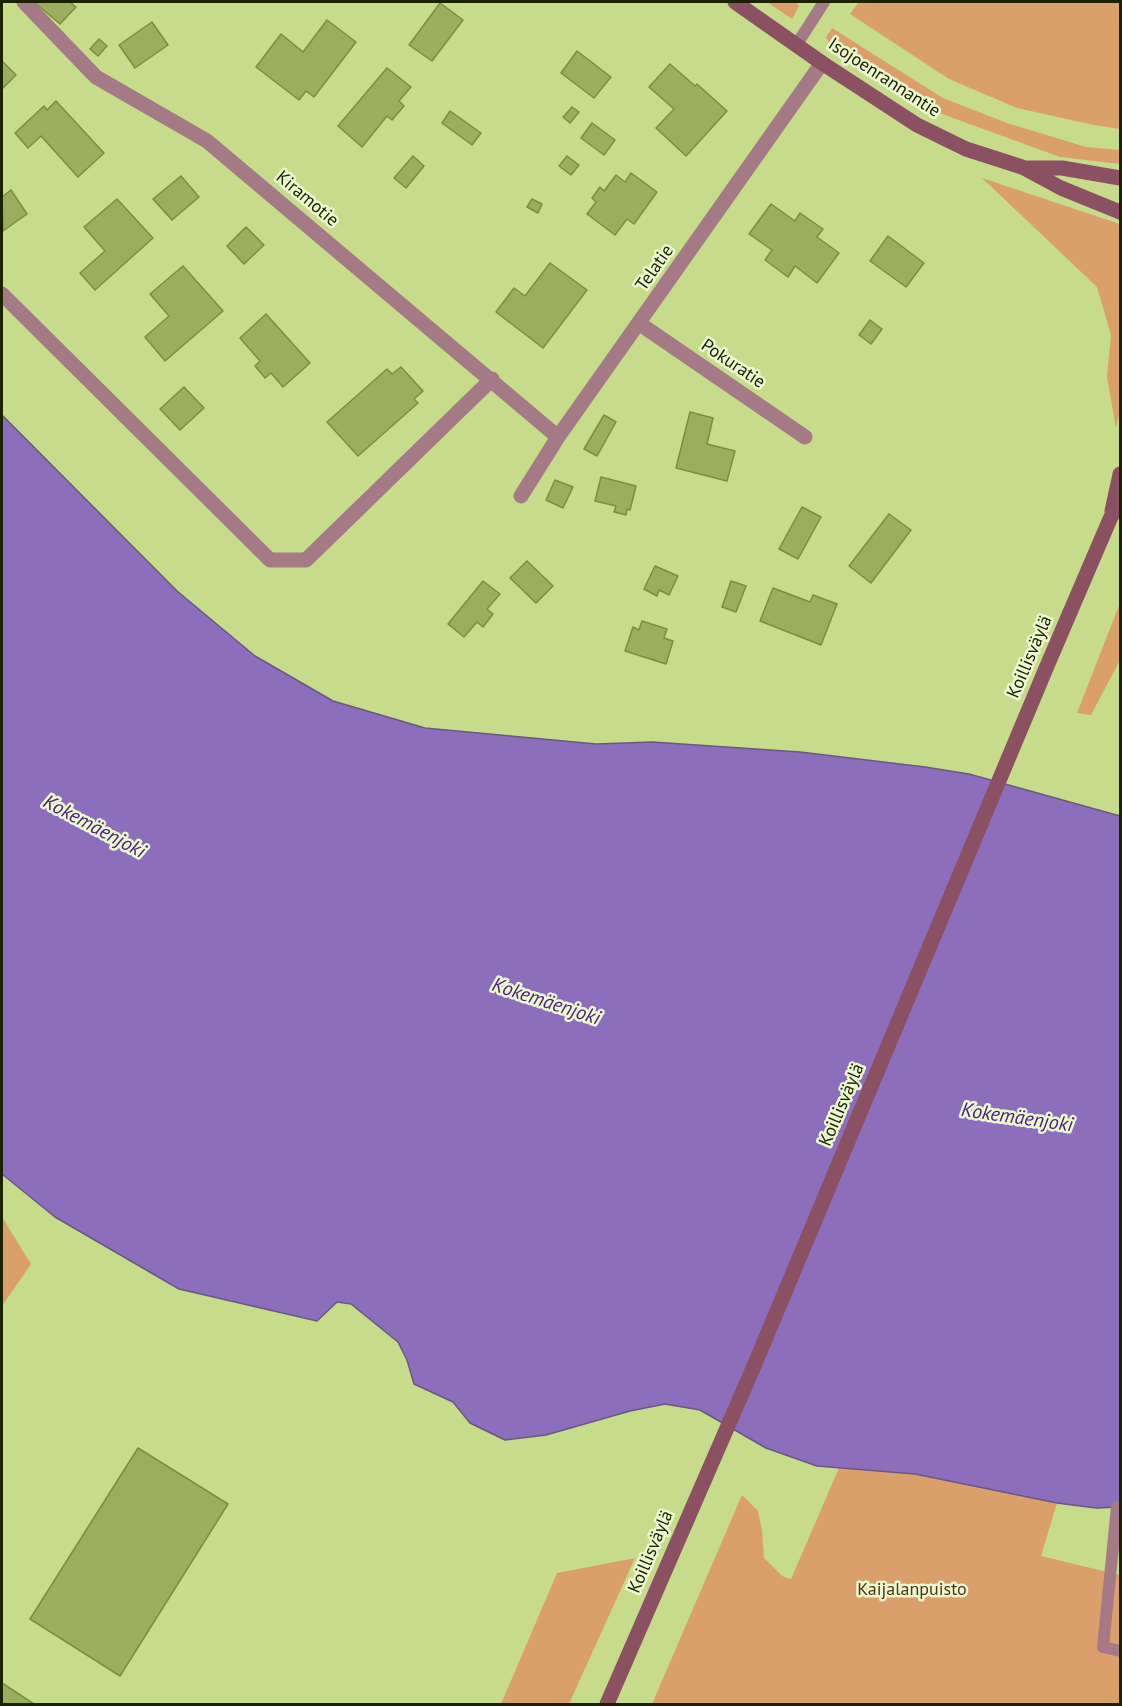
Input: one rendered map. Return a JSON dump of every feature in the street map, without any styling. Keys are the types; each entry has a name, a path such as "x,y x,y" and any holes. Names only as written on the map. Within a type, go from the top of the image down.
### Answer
{"main road":[{"name":"Isojoenrannantie","path":"735,2 822,63 917,125 966,149 1022,167 1060,188 1120,212"},
{"name":"Isojoenrannantie","path":"1022,167 1062,168 1120,178"},
{"name":"Koillisväylä","path":"1110,519 1120,474"},
{"name":"Koillisväylä","path":"607,1704 759,1355 1047,666 1120,500"}],"street":[{"name":"Kiramotie","path":"24,2 96,76 207,141 558,437"},
{"name":"Telatie","path":"521,496 558,437 822,63"},
{"path":"2,294 270,560 306,560 492,379"},
{"name":"Pokuratie","path":"639,324 804,436"}],"lane":[{"path":"797,44 824,2"},
{"path":"1117,1507 1103,1647 1120,1651"}],"green space":[{"path":"767,2 796,2 799,6 792,19"},
{"path":"859,2 1120,2 1120,129 1017,108 949,79 850,14"},
{"path":"832,28 943,98 1007,123 1086,147 1120,150 1120,164 1060,157 934,111 832,48 826,37"},
{"path":"982,178 1120,224 1120,410 1116,428 1107,377 1111,335 1097,287"},
{"path":"1120,603 1120,660 1091,715 1077,713"},
{"path":"2,1217 31,1264 2,1306"},
{"name":"Kaijalanpuisto","path":"839,1468 915,1474 1057,1503 1041,1556 1120,1575 1120,1704 652,1704 742,1495 758,1511 764,1558 782,1576 791,1579"},
{"path":"635,1558 569,1704 501,1704 557,1573"}],"water":[{"name":"Kokemäenjoki","path":"2,415 177,591 255,656 333,701 425,728 596,744 652,742 800,752 925,767 969,774 1120,816 1120,1507 1096,1508 1057,1503 915,1474 817,1466 766,1448 700,1410 665,1404 630,1411 546,1435 505,1440 470,1423 453,1402 414,1384 407,1360 398,1342 351,1304 337,1302 317,1321 179,1289 55,1217 2,1174"}],"building":[{"path":"34,2 70,2 76,7 60,24"},
{"path":"440,3 463,20 432,61 409,45"},
{"path":"327,20 356,42 314,97 306,91 299,100 256,67 281,34 303,52"},
{"path":"152,22 168,45 135,68 119,45"},
{"path":"99,39 107,46 98,56 90,49"},
{"path":"577,51 611,77 594,98 561,73"},
{"path":"2,61 16,75 2,89"},
{"path":"670,64 727,111 686,156 656,128 674,109 649,87"},
{"path":"387,68 411,87 399,101 404,106 392,120 387,116 362,147 338,126"},
{"path":"56,101 104,153 78,177 41,136 28,148 15,133 44,106 47,110"},
{"path":"572,107 579,112 570,123 563,117"},
{"path":"450,111 481,133 472,145 442,123"},
{"path":"592,123 615,140 604,155 581,138"},
{"path":"413,156 424,166 406,188 394,178"},
{"path":"567,156 579,165 571,175 559,166"},
{"path":"631,173 657,192 634,224 627,219 615,235 587,214 596,202 592,198 600,187 604,191 616,175 625,182"},
{"path":"181,176 199,197 172,220 153,199"},
{"path":"11,190 27,214 3,231 2,197"},
{"path":"117,199 153,238 95,290 80,273 105,251 84,227"},
{"path":"532,199 542,204 538,213 527,207"},
{"path":"771,204 795,221 800,213 823,229 817,237 839,253 817,283 795,266 788,277 765,260 772,250 749,234"},
{"path":"246,227 264,245 244,264 227,246"},
{"path":"888,236 924,263 906,287 870,261"},
{"path":"550,263 587,290 543,348 496,312 514,288 525,296"},
{"path":"183,266 223,311 165,361 145,337 169,316 150,294"},
{"path":"266,314 310,363 283,387 271,373 265,378 255,366 260,361 240,338"},
{"path":"870,320 882,329 871,344 859,335"},
{"path":"401,367 423,391 414,399 418,403 358,456 327,422 387,369 392,374"},
{"path":"184,387 204,408 180,430 160,409"},
{"path":"690,412 713,418 707,444 735,451 727,481 676,468"},
{"path":"604,415 616,422 597,456 584,449"},
{"path":"601,477 636,486 630,510 627,509 626,515 614,512 616,506 595,501"},
{"path":"555,480 573,487 563,508 546,500"},
{"path":"802,507 821,517 798,559 779,549"},
{"path":"889,514 911,530 871,583 849,566"},
{"path":"527,561 553,586 536,603 510,578"},
{"path":"655,566 678,576 669,595 659,590 657,596 644,589"},
{"path":"483,581 500,594 487,609 493,614 483,627 477,622 464,637 448,624"},
{"path":"731,581 746,586 736,612 722,607"},
{"path":"773,588 810,602 813,595 837,604 821,645 760,621"},
{"path":"642,621 667,629 664,638 673,641 666,664 625,651 633,627 639,630"},
{"path":"138,1448 228,1504 120,1676 30,1619"},
{"path":"2,1683 34,1704 2,1704"}]}
